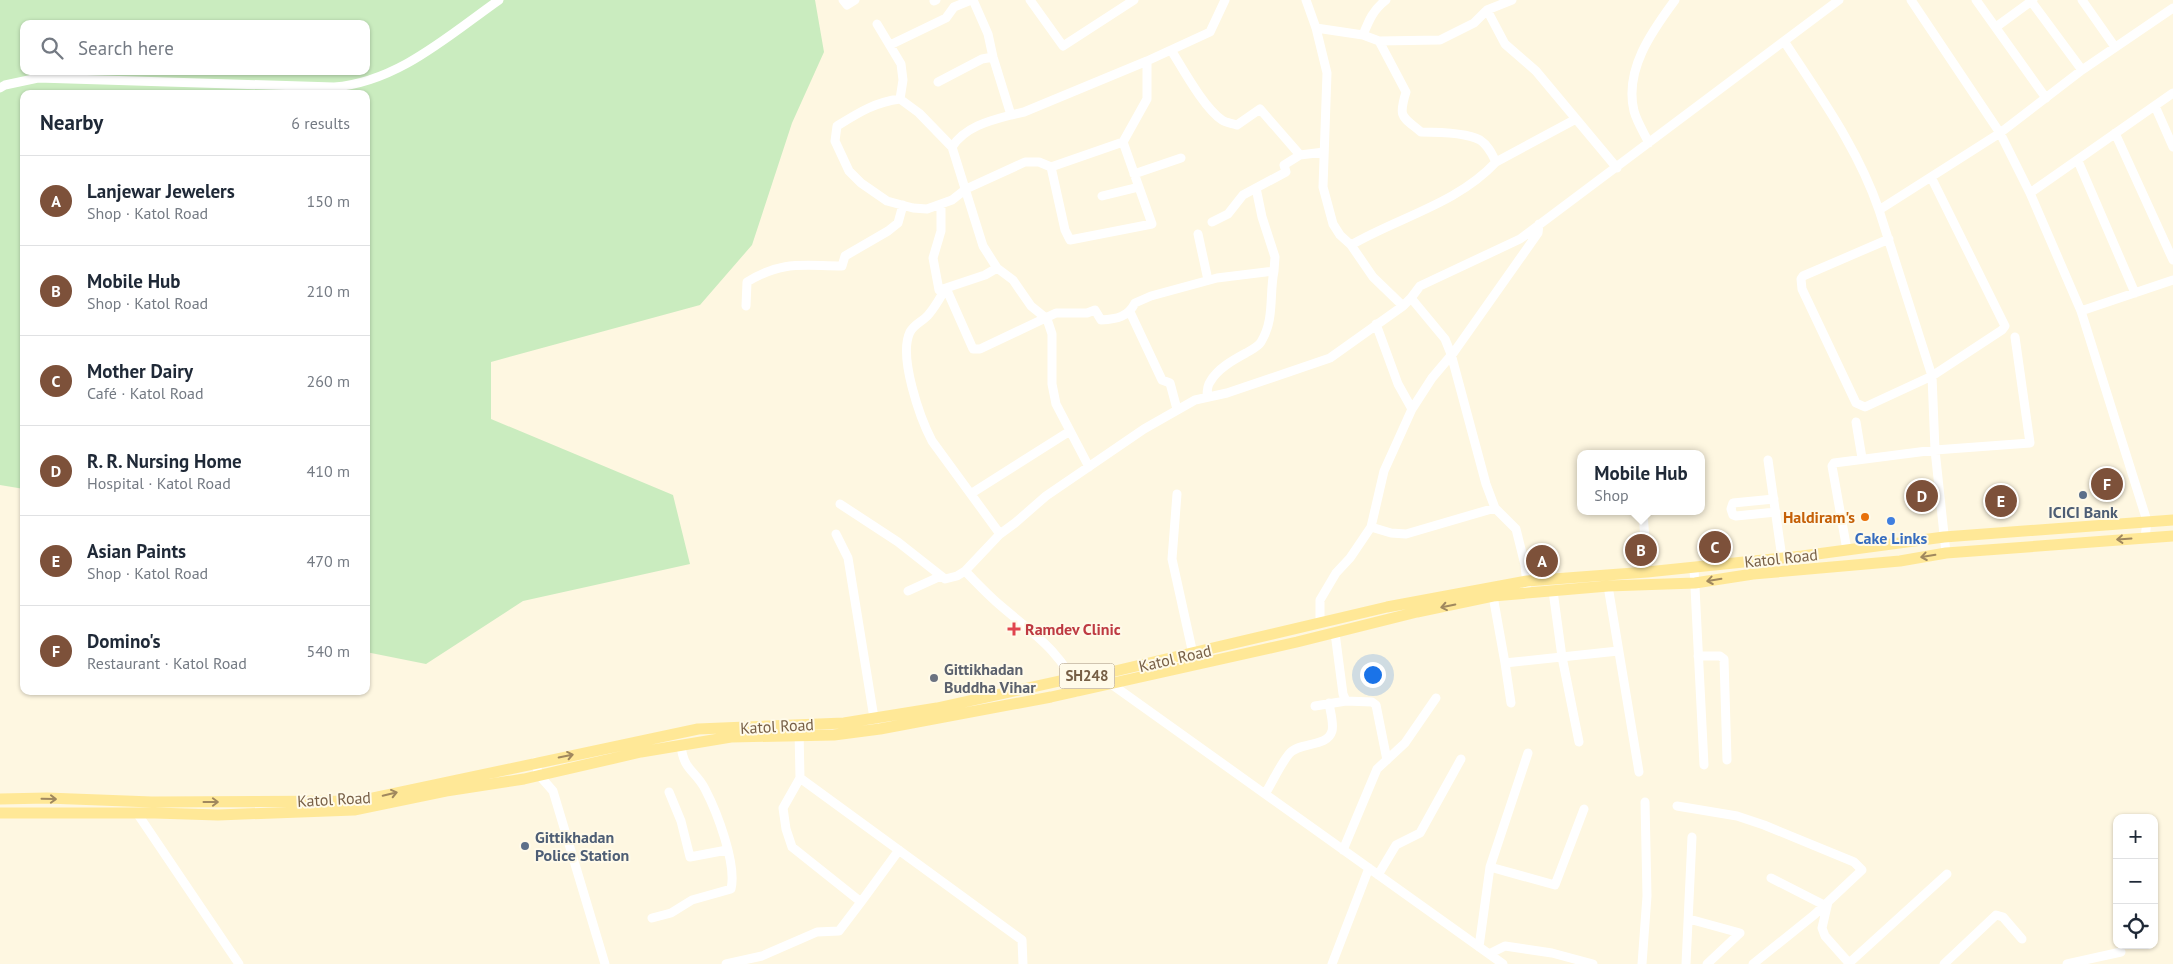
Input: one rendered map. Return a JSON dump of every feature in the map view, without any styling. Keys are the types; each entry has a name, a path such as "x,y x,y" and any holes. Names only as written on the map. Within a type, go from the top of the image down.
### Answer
{"main road":[{"name":"Katol Road","path":"0,813 218,815 354,810 446,790 524,779 642,752 731,737 799,730 937,708 1193,654 1387,607 1527,582 1694,568 1944,538 2173,520"},
{"name":"Katol Road","path":"0,799 47,798 152,802 358,801 698,729 799,730 834,735 880,729 1077,692 1493,596 1608,586 1695,583 1753,574 1900,561 1946,554 2173,536"},
{"path":"1320,622 1329,634"}],"street":[{"path":"0,88 5,85 38,78 334,87 354,85 403,66 499,0"},
{"path":"843,0 847,5 855,0"},
{"path":"890,45 946,18 952,4 972,0 988,34 1011,115"},
{"path":"1030,0 1063,46 1134,0"},
{"path":"952,147 956,141 972,128 1024,112 1148,61 1210,32 1225,0"},
{"path":"1306,0 1316,28 1327,73 1323,187 1333,224 1340,235 1351,245 1373,277 1403,306"},
{"path":"1363,35 1370,16 1386,0"},
{"path":"1316,28 1363,35 1379,41 1440,40 1474,23 1487,10 1512,0"},
{"path":"1649,142 1634,111 1633,77 1650,35 1675,0"},
{"path":"840,504 898,542 945,579 958,576 1000,534 1015,524 1046,496 1144,429 1195,400 1227,393 1330,358 1403,306 1420,286 1520,239 1617,168 1838,0"},
{"path":"1911,0 2000,134 2030,193 2081,311 2147,521 2145,538"},
{"path":"1976,0 2046,98"},
{"path":"2082,0 2115,47"},
{"path":"1996,27 2032,1 2082,70"},
{"path":"1879,210 2000,134 2082,70 2173,8"},
{"path":"1487,10 1505,44 1536,71 1617,168"},
{"path":"877,24 901,64 904,80 900,99"},
{"path":"1379,41 1406,92 1401,108 1403,117 1421,132 1443,131 1479,140 1490,151 1496,162"},
{"path":"1784,41 1856,154 1870,183 1889,239 1932,376 1935,450 1946,554"},
{"path":"1171,50 1193,85 1215,114 1224,122 1237,124 1260,109 1300,155"},
{"path":"938,82 982,59 993,57"},
{"path":"1089,468 1056,404 1052,384 1052,334 1047,319 1031,306 1014,280 997,268 983,246 966,189 952,147 919,113 900,99 882,101 864,109 837,126 835,141 849,171 861,183 888,201 927,209 960,196 966,189 1025,162 1038,162 1051,167 1123,142 1147,99 1148,61"},
{"path":"2030,193 2173,93"},
{"path":"2155,106 2173,147"},
{"path":"1351,245 1380,228 1430,208 1465,190 1496,162 1576,119"},
{"path":"2115,133 2173,260"},
{"path":"1051,167 1065,230 1070,240 1152,224 1123,142"},
{"path":"1212,222 1228,214 1243,194 1286,172 1284,165 1300,155 1324,152"},
{"path":"1134,174 1181,158"},
{"path":"2078,161 2135,293"},
{"path":"1889,239 1803,276 1800,283 1856,403 1865,407 1932,376 2002,330 2005,326 1931,177"},
{"path":"1102,196 1139,187"},
{"path":"1207,397 1209,383 1219,372 1238,357 1260,344 1271,317 1270,293 1275,257 1262,217 1256,188"},
{"path":"941,204 941,231 932,258 939,290 985,275 997,268"},
{"path":"746,306 747,282 782,266 804,264 842,266 845,256 888,231 898,223 904,205"},
{"path":"1320,622 1320,600 1326,587 1350,558 1371,527 1384,471 1412,409 1432,378 1538,233 1539,224"},
{"path":"1198,234 1208,280"},
{"path":"946,288 973,349 980,349 1047,319 1056,313 1079,313 1094,310 1101,320 1123,317 1130,312 1135,303 1151,296 1208,280 1274,271"},
{"path":"2081,311 2173,280"},
{"path":"946,288 928,315 919,321 910,332 906,348 906,364 925,428 932,441 966,490 972,493 1000,534"},
{"path":"1411,298 1445,339 1451,354 1477,453 1495,508 1516,529 1525,565 1527,594"},
{"path":"1130,312 1162,380 1170,382 1178,409"},
{"path":"1376,324 1398,384 1412,409"},
{"path":"1847,550 1832,466 1834,463 1935,450 2030,443 2015,337"},
{"path":"1856,422 1862,458"},
{"path":"972,493 1070,432"},
{"path":"1768,460 1782,558"},
{"path":"1177,494 1172,558 1193,654"},
{"path":"1774,499 1733,503 1730,510 1736,516 1776,512"},
{"path":"1371,527 1391,533 1406,534 1495,508"},
{"path":"1642,515 1647,572"},
{"path":"836,534 848,558 858,631 874,718"},
{"path":"1694,568 1704,765"},
{"path":"965,571 1064,663 1073,678 1077,692"},
{"path":"908,591 941,576"},
{"path":"1608,586 1638,772"},
{"path":"1553,591 1562,657 1579,742"},
{"path":"1493,596 1511,703"},
{"path":"1329,634 1346,701"},
{"path":"1505,663 1618,651"},
{"path":"1698,656 1720,656 1724,659 1727,760"},
{"path":"1098,675 1503,964"},
{"path":"1343,850 1377,769 1405,743 1436,698"},
{"path":"1315,706 1346,701 1372,702 1376,705 1387,760"},
{"path":"1265,794 1289,753 1300,746 1318,743 1329,737 1333,729 1329,704"},
{"path":"799,730 800,778 783,808 786,829 792,847 861,902"},
{"path":"652,918 671,913 692,900 731,888 734,878 721,826 704,787 683,760 681,746"},
{"path":"1479,947 1490,867 1528,753"},
{"path":"1378,875 1396,845 1420,833 1461,759"},
{"path":"535,762 539,775 553,791 605,964"},
{"path":"800,778 1022,940 1023,964"},
{"path":"669,792 681,821 690,856 727,850"},
{"path":"1642,964 1647,896 1644,802"},
{"path":"1677,806 1736,816 1764,825 1854,862 1862,870 1753,964"},
{"path":"1490,867 1555,885 1584,809"},
{"path":"137,813 239,964"},
{"path":"1686,964 1692,838"},
{"path":"726,964 762,956 817,932 839,931 899,850"},
{"path":"1332,964 1370,868"},
{"path":"1826,903 1822,928 1825,936 1849,964 1947,874"},
{"path":"1772,878 1826,903"},
{"path":"1944,964 1996,915 2003,917 2022,939"},
{"path":"1689,919 1740,933 1707,964"},
{"path":"1489,954 1506,946 1552,953 1593,964"},
{"path":"2067,964 2120,952"}],"green space":[{"path":"0,0 815,0 824,52 792,123 752,245 700,305 491,362 491,419 673,495 690,564 523,601 426,664 370,653 370,90 20,90 20,488 0,485"}],"place":[{"name":"Domino's","path":"2107,484"},
{"name":"ICICI Bank","path":"2083,495"},
{"name":"R. R. Nursing Home","path":"1922,496"},
{"name":"Asian Paints","path":"2001,501"},
{"name":"Haldiram's","path":"1865,517"},
{"name":"Cake Links","path":"1891,521"},
{"name":"Mother Dairy","path":"1715,547"},
{"name":"Mobile Hub","path":"1641,550"},
{"name":"Lanjewar Jewelers","path":"1542,561"},
{"name":"Ramdev Clinic","path":"1014,629"},
{"name":"Gittikhadan Buddha Vihar","path":"934,678"},
{"name":"Gittikhadan Police Station","path":"525,846"}]}
